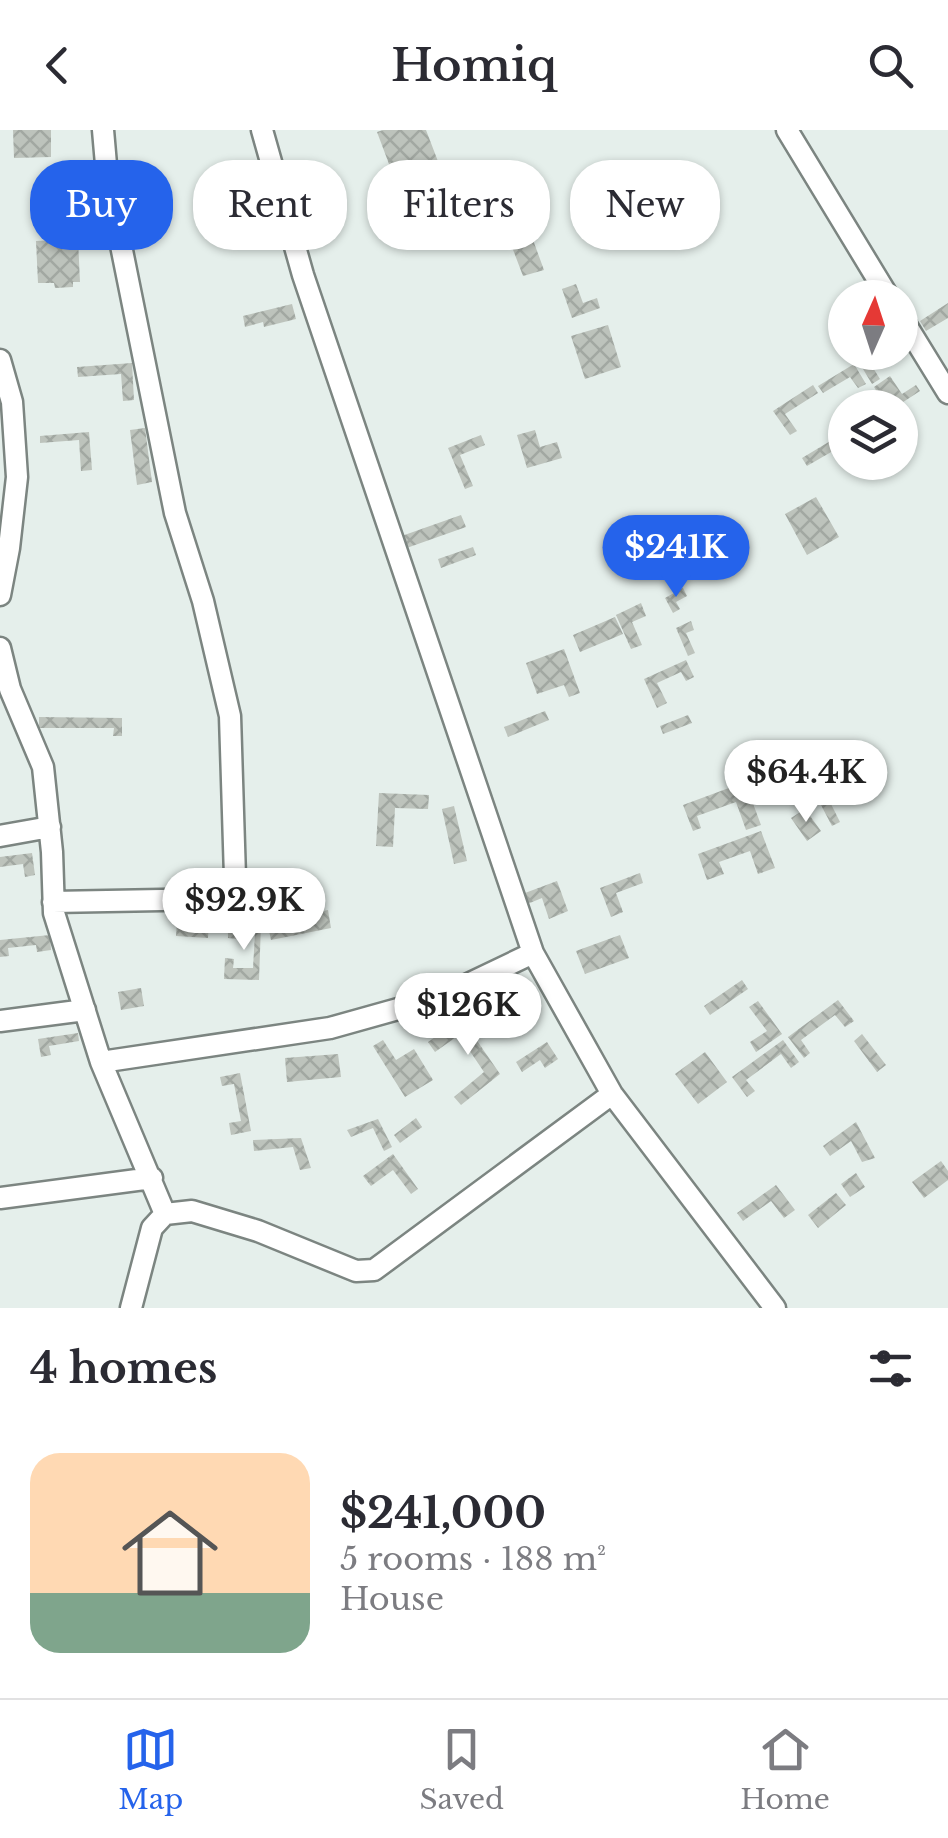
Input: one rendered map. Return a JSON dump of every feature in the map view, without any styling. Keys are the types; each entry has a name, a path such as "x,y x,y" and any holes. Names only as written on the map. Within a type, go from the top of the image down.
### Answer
{"street":[{"path":"54,902 216,899 230,893 235,877 230,716 203,601 175,513 107,176 103,130"},
{"path":"262,130 302,275 533,952 612,1094 775,1308"},
{"path":"787,130 878,280"},
{"path":"918,344 948,393"},
{"path":"0,360 12,402 9,548 0,596"},
{"path":"1,659 43,767 54,914 101,1062 165,1214"},
{"path":"0,836 50,828"},
{"path":"101,1062 330,1028 442,996 533,952"},
{"path":"0,1021 84,1010"},
{"path":"131,1308 152,1228 165,1214 192,1210 258,1230 356,1270 374,1270 612,1094"},
{"path":"0,1198 152,1178"}],"building":[{"path":"13,130 51,130 51,157 14,158"},
{"path":"426,130 437,160 388,160 377,132"},
{"path":"36,250 79,250 80,282 73,282 73,287 55,288 54,283 38,283"},
{"path":"513,250 537,250 544,270 523,276"},
{"path":"576,284 583,303 597,298 600,308 572,318 562,289"},
{"path":"948,303 948,318 926,331 920,321"},
{"path":"292,304 296,319 245,327 243,316"},
{"path":"608,325 621,367 585,379 571,336"},
{"path":"132,363 134,400 123,401 121,374 78,377 77,367"},
{"path":"844,370 858,370 866,384 858,388 850,377 823,393 818,386"},
{"path":"864,370 874,370 880,379 872,384"},
{"path":"890,376 899,390 876,390 874,387"},
{"path":"813,385 818,393 785,414 797,431 790,435 773,411"},
{"path":"145,428 152,482 137,485 130,430"},
{"path":"535,430 540,447 557,442 562,458 527,468 517,435"},
{"path":"89,432 92,470 81,471 79,440 40,443 40,436"},
{"path":"481,435 485,445 460,455 473,486 465,489 448,448"},
{"path":"828,442 828,454 807,466 802,458"},
{"path":"816,497 839,537 807,555 785,514"},
{"path":"461,515 466,527 401,550 396,538"},
{"path":"473,547 476,555 441,568 438,559"},
{"path":"683,588 687,596 676,602 680,609 673,613 665,598"},
{"path":"641,603 646,616 632,622 642,645 631,649 616,615"},
{"path":"615,617 623,634 580,652 573,635"},
{"path":"691,621 694,630 686,633 695,653 688,656 676,628"},
{"path":"564,649 580,693 569,697 564,685 537,694 526,663"},
{"path":"686,660 694,677 686,681 681,672 657,683 667,703 657,708 644,679"},
{"path":"545,711 549,720 508,737 504,727"},
{"path":"688,715 692,723 663,734 660,726"},
{"path":"39,717 122,718 122,736 113,736 114,728 39,728"},
{"path":"852,768 858,788 830,802 840,822 832,826 812,788"},
{"path":"745,782 761,825 746,830 736,802 697,816 701,828 693,831 683,805"},
{"path":"379,793 429,795 428,809 395,808 393,847 376,846"},
{"path":"454,806 467,861 454,864 442,809"},
{"path":"805,809 821,831 807,841 791,818"},
{"path":"761,831 775,868 758,874 750,851 719,862 724,874 707,880 698,854"},
{"path":"32,853 35,875 25,877 23,864 0,867 0,857"},
{"path":"640,873 643,883 616,893 623,912 611,917 600,888"},
{"path":"557,881 568,911 549,919 542,898 520,907 517,896"},
{"path":"328,910 331,928 271,940 267,922"},
{"path":"177,920 209,921 208,938 176,936"},
{"path":"228,922 261,924 259,980 224,979 225,958 234,959 233,968 253,968 255,933 237,932 237,939 228,938"},
{"path":"50,935 51,950 37,952 36,945 8,948 9,956 0,957 0,940"},
{"path":"620,935 629,958 585,974 576,951"},
{"path":"742,980 748,989 710,1015 704,1006"},
{"path":"141,988 144,1006 121,1010 118,992"},
{"path":"500,997 510,1014 481,1029 472,1012"},
{"path":"838,1000 854,1021 845,1027 835,1015 801,1040 810,1053 804,1058 788,1037"},
{"path":"758,1001 782,1034 756,1052 750,1042 767,1031 749,1007"},
{"path":"462,1019 500,1074 461,1105 454,1097 484,1072 459,1035 435,1052 428,1042"},
{"path":"78,1033 79,1041 49,1046 51,1055 41,1057 38,1039"},
{"path":"862,1034 886,1065 877,1072 854,1041"},
{"path":"383,1040 396,1060 414,1049 433,1080 405,1097 373,1046"},
{"path":"783,1040 799,1062 791,1068 781,1054 746,1080 755,1091 747,1097 732,1077"},
{"path":"547,1042 558,1059 545,1068 540,1060 522,1072 516,1062"},
{"path":"705,1052 727,1082 698,1104 675,1074"},
{"path":"338,1054 341,1077 287,1082 285,1058"},
{"path":"240,1073 251,1131 231,1135 229,1123 241,1121 234,1084 222,1086 220,1077"},
{"path":"416,1118 422,1127 400,1143 394,1135"},
{"path":"378,1119 392,1147 384,1151 373,1128 351,1137 347,1130"},
{"path":"856,1122 875,1158 862,1162 851,1141 830,1156 823,1146"},
{"path":"301,1138 311,1168 300,1170 293,1147 254,1151 253,1140"},
{"path":"393,1154 418,1189 411,1194 393,1170 371,1186 363,1176"},
{"path":"941,1161 948,1171 948,1180 924,1198 912,1182"},
{"path":"856,1173 865,1187 850,1197 841,1184"},
{"path":"776,1185 795,1210 784,1218 771,1201 743,1221 737,1213"},
{"path":"836,1193 846,1205 818,1228 808,1215"}]}
